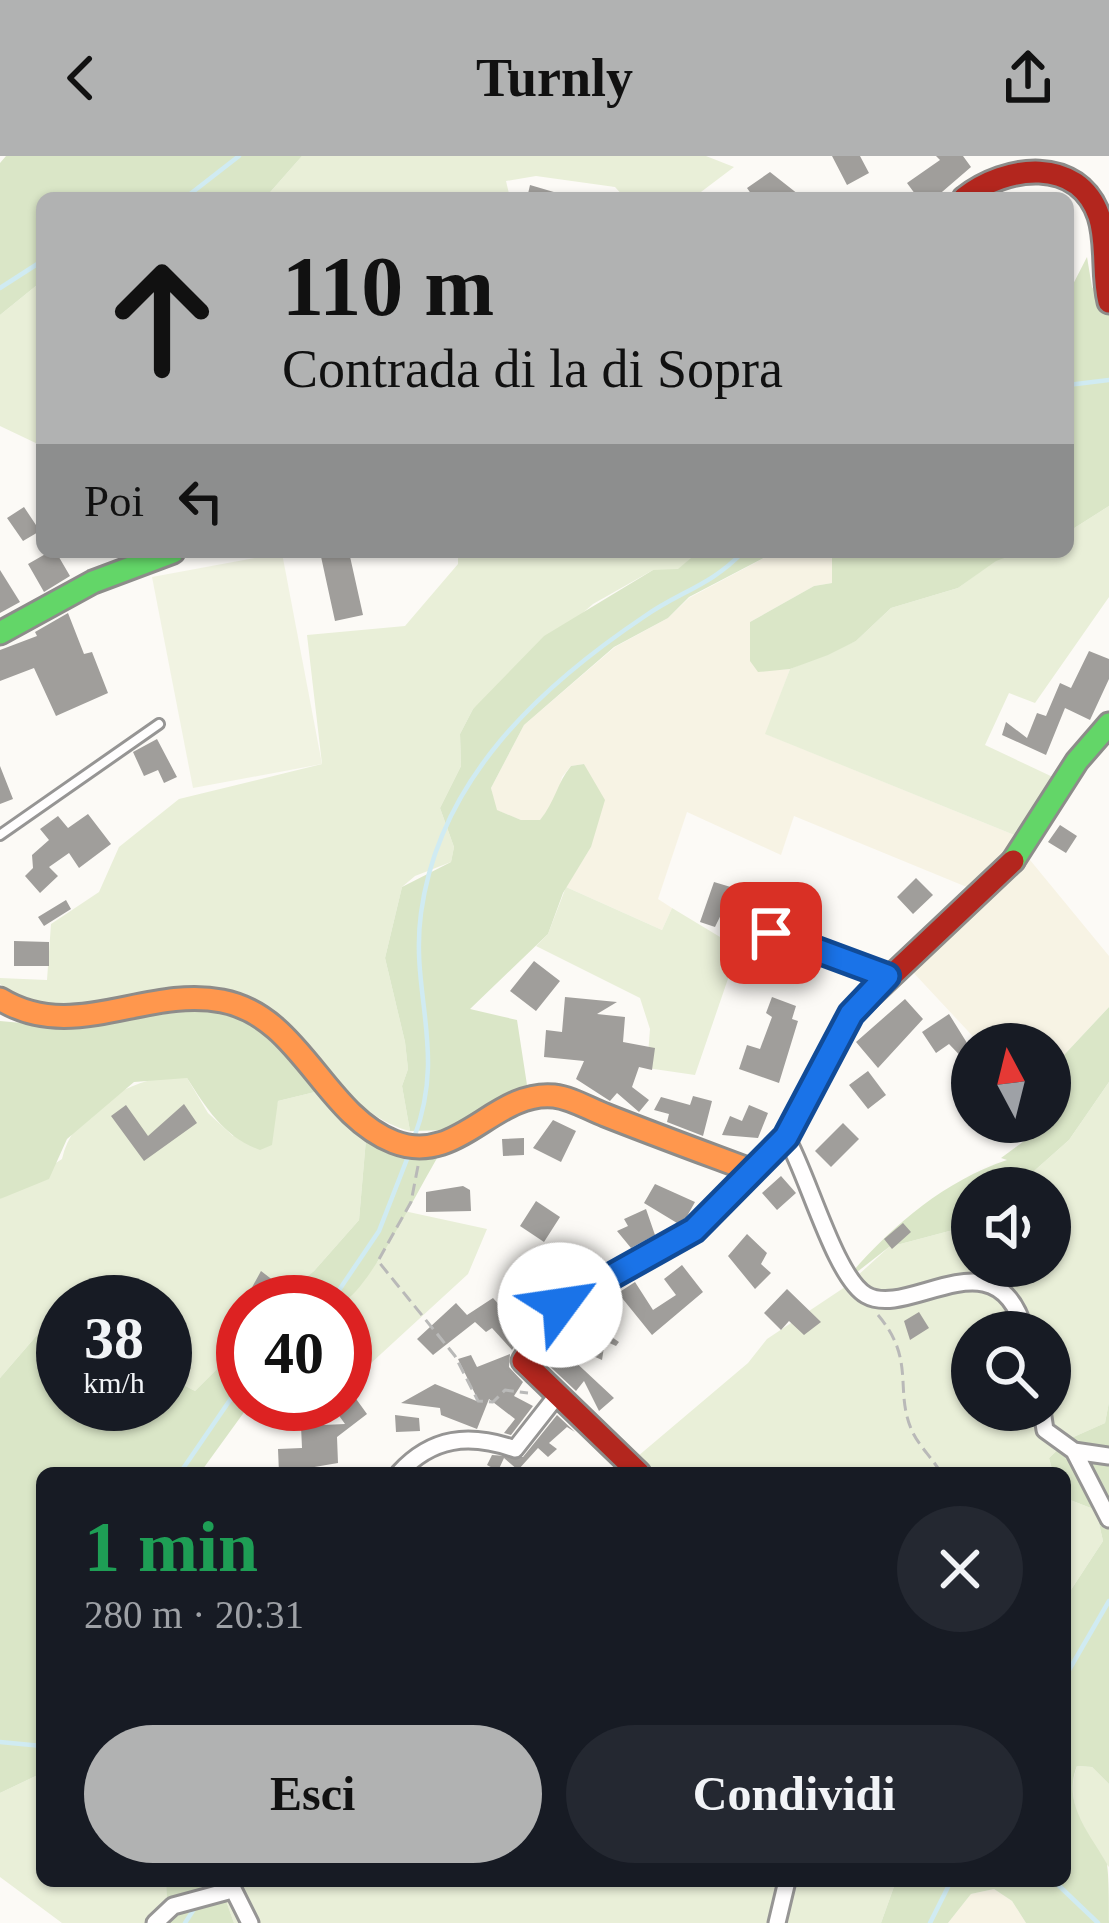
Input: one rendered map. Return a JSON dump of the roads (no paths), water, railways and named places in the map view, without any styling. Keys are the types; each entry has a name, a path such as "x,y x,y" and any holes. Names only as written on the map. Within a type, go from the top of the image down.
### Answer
{"street":[{"path":"970,192 1014,167 1049,165 1076,180 1100,215 1109,302"},
{"path":"0,632 93,581 154,558"},
{"path":"633,1467 524,1361 560,1305 694,1230 786,1137 851,1014 887,976 966,911 1027,846 1077,761 1109,724"},
{"path":"0,999 41,1020 215,998 255,1010 358,1123 398,1144 422,1146 475,1134 516,1103 555,1096 750,1170"},
{"path":"786,1137 807,1172 850,1282 868,1297 887,1300 960,1280 997,1292 1019,1311"},
{"path":"404,1467 421,1449 448,1441 484,1438 514,1449 559,1393"},
{"path":"1046,1431 1074,1450 1109,1456"},
{"path":"1074,1450 1109,1519"},
{"path":"155,1923 173,1906 225,1887"},
{"path":"231,1887 250,1923"},
{"path":"777,1923 786,1887"}],"lane":[{"path":"0,835 159,724"},
{"path":"771,933 887,976"}],"waterway":[{"path":"193,192 239,156"},
{"path":"0,288 36,265"},
{"path":"1074,384 1109,380"},
{"path":"414,1138 423,1107 428,1050 420,970 421,913 431,865 449,820 472,779 532,706 606,644 736,558"},
{"path":"349,1275 379,1231 409,1154"},
{"path":"184,1467 216,1420"},
{"path":"1071,1667 1109,1601"},
{"path":"0,1742 36,1745"},
{"path":"930,1923 948,1887"},
{"path":"1060,1887 1098,1923"},
{"path":"185,1923 198,1903"}]}
